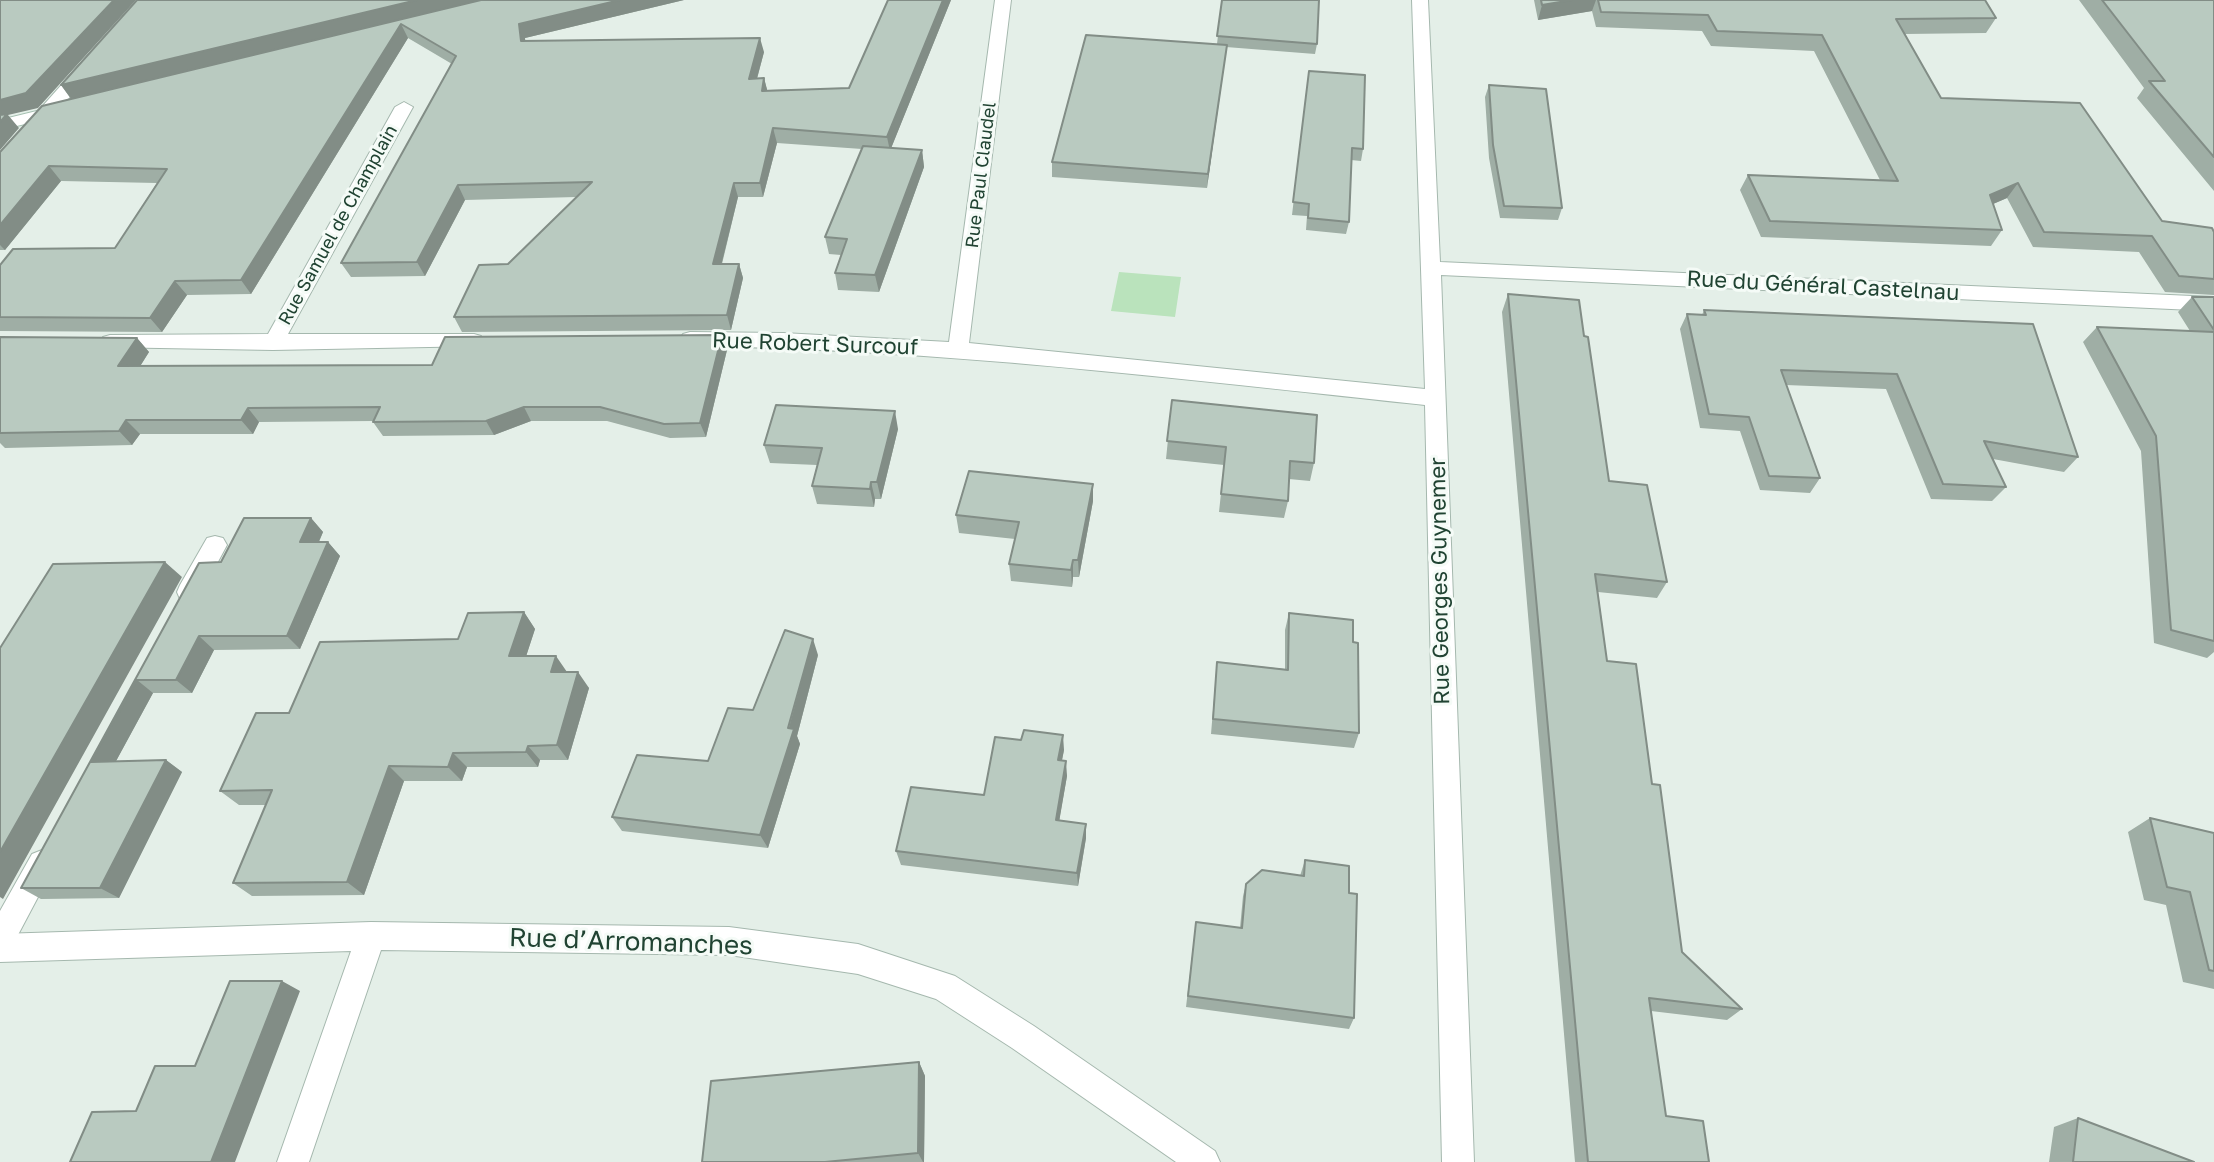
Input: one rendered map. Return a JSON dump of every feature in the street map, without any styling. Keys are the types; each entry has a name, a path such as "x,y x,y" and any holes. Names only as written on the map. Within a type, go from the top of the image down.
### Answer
{"street":[{"name":"Rue Paul Claudel","path":"958,350 1003,0"},
{"name":"Rue Georges Guynemer","path":"1420,0 1436,398 1458,1162"},
{"path":"0,165 98,55"},
{"path":"0,125 79,106"},
{"name":"Rue Samuel de Champlain","path":"273,343 404,107"},
{"name":"Rue du Général Castelnau","path":"1431,268 2214,304"},
{"name":"Rue Robert Surcouf","path":"669,340 795,339 958,350 1436,398"},
{"path":"91,342 494,341"},
{"path":"178,613 215,545"},
{"path":"0,940 52,844"},
{"path":"293,1162 371,936"},
{"name":"Rue d’Arromanches","path":"0,948 371,936 729,941 858,959 944,987 1023,1037 1204,1162"}],"green space":[{"path":"1119,272 1181,277 1175,317 1111,311"}],"building":[{"path":"0,0 114,0 26,93 0,100"},
{"path":"137,0 417,0 61,85"},
{"path":"481,0 620,0 519,24 521,41 760,38 749,79 764,78 762,91 849,88 888,0 943,0 887,137 773,128 760,183 734,183 713,264 739,264 727,315 454,317 479,265 508,264 592,182 458,185 417,262 341,263 456,56 401,24 241,280 175,281 150,318 0,317 0,265 13,249 115,248 167,169 49,166 0,225 0,152 42,106"},
{"path":"1222,0 1319,0 1317,44 1217,36"},
{"path":"1541,0 1572,0 1542,5"},
{"path":"1598,0 1985,0 1996,18 1896,19 1941,98 2080,103 2162,221 2212,228 2214,279 2179,276 2152,236 2044,232 2018,183 1990,195 2002,230 1770,221 1748,175 1898,181 1822,35 1717,31 1708,15 1601,12"},
{"path":"2102,0 2214,0 2214,157 2149,81 2165,81"},
{"path":"1086,35 1227,45 1208,174 1052,162"},
{"path":"1309,71 1365,75 1363,149 1352,148 1349,222 1308,218 1309,204 1293,202"},
{"path":"1489,85 1546,89 1562,208 1504,206 1493,145"},
{"path":"863,146 922,150 875,275 835,273 847,239 825,237"},
{"path":"1508,294 1579,300 1584,336 1588,337 1609,481 1647,485 1667,582 1595,574 1607,661 1636,664 1652,784 1660,785 1682,952 1742,1009 1649,998 1666,1116 1703,1121 1709,1162 1588,1162"},
{"path":"2192,297 2214,297 2214,330"},
{"path":"1704,310 2033,324 2078,457 1984,441 2006,487 1943,484 1897,374 1781,370 1820,478 1769,476 1749,417 1709,414 1687,314 1706,315"},
{"path":"2097,327 2214,332 2214,641 2171,630 2156,436"},
{"path":"722,335 700,423 664,424 600,407 524,407 486,421 373,422 380,407 248,408 241,420 126,420 119,431 0,433 0,337 137,338 118,366 432,365 445,337"},
{"path":"1172,400 1317,415 1314,463 1290,461 1288,501 1221,494 1226,447 1167,441"},
{"path":"776,405 895,411 877,482 871,482 870,489 812,486 822,448 764,445"},
{"path":"969,471 1093,484 1078,560 1073,560 1071,570 1009,564 1019,522 956,515"},
{"path":"244,518 311,518 300,542 328,542 287,636 199,636 176,680 137,680 91,762 166,760 100,888 21,888 199,563 221,562"},
{"path":"165,562 0,852 0,648 53,564"},
{"path":"524,612 509,656 556,656 551,672 578,672 557,745 528,746 526,752 453,753 448,767 389,766 347,882 233,883 272,790 220,791 256,713 289,713 320,642 458,639 468,613"},
{"path":"1289,613 1353,620 1353,642 1358,643 1359,733 1213,719 1217,662 1288,670"},
{"path":"785,630 813,639 788,728 794,729 760,835 612,817 637,755 708,761 728,708 753,710"},
{"path":"1024,730 1063,735 1058,760 1066,761 1056,820 1086,824 1077,873 896,851 911,787 984,795 995,737 1021,740"},
{"path":"2150,818 2214,833 2214,971 2209,970 2190,892 2167,887"},
{"path":"1305,860 1349,866 1349,893 1357,894 1354,1018 1188,996 1196,922 1242,928 1246,884 1262,870 1304,876"},
{"path":"230,981 282,981 211,1162 70,1162 92,1112 136,1111 155,1066 195,1066"},
{"path":"919,1062 918,1153 825,1162 702,1162 711,1081"},
{"path":"2078,1118 2194,1162 2073,1162"}]}
